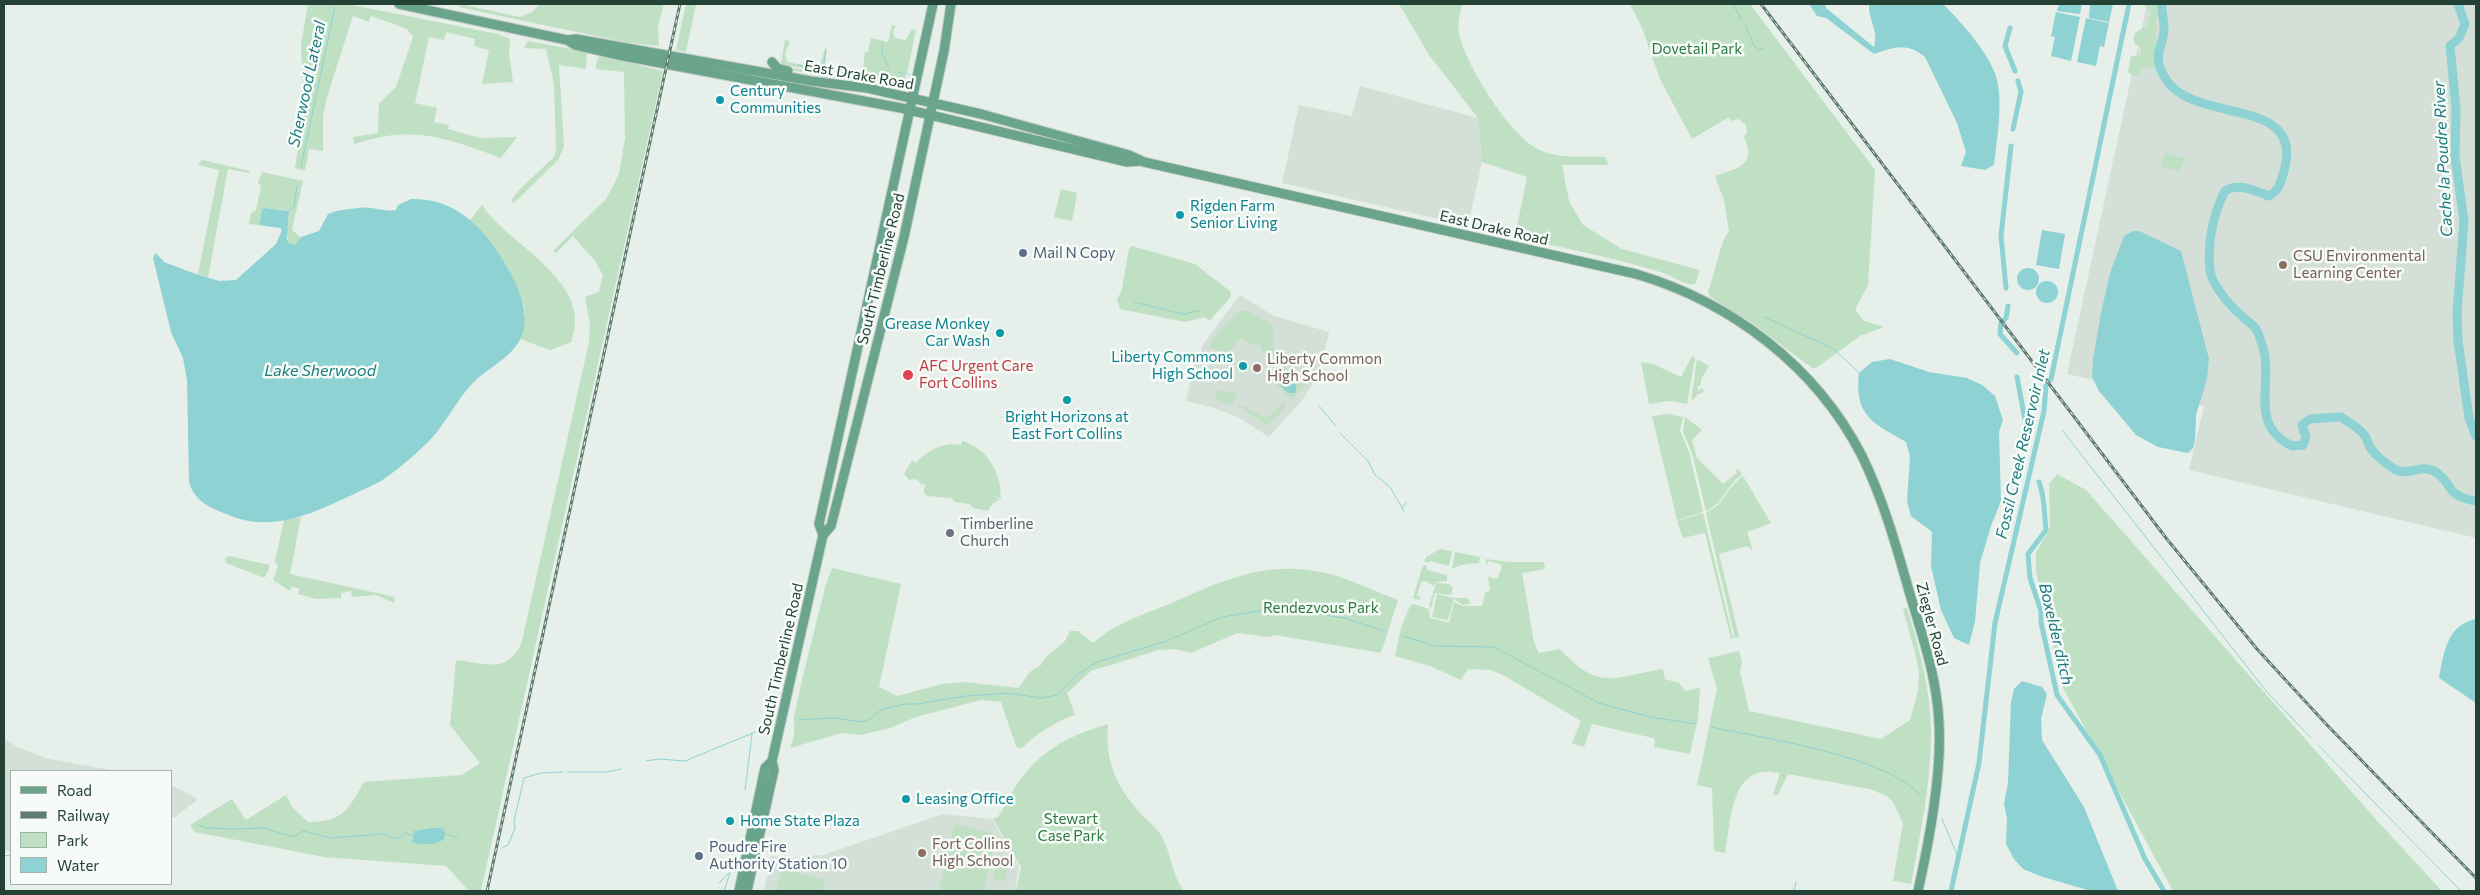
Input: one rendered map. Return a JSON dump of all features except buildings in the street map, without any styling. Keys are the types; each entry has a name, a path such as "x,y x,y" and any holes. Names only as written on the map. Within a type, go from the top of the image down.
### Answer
{"main road":[{"name":"East Drake Road","path":"399,4 567,40 576,39 826,83 867,88 914,98 1129,155 1140,161 1653,280 1699,298 1743,324 1772,346 1813,385"},
{"name":"South Timberline Road","path":"823,535 819,524 914,98 933,4"},
{"name":"South Timberline Road","path":"747,891 774,770 772,761 823,535 831,526 904,237 931,115 951,4"},
{"name":"East Drake Road","path":"567,40 594,53 697,69 911,110 1127,162 1140,161"},
{"path":"594,53 601,48 620,51 627,48"},
{"path":"772,62 776,68 819,78 826,83"},
{"path":"697,69 716,68 766,76 770,73"},
{"path":"767,83 775,79 826,83"},
{"path":"1059,145 1063,142 1110,150"},
{"name":"Ziegler Road","path":"1813,385 1851,438 1877,490 1928,654 1937,700 1939,755 1918,891"},
{"name":"South Timberline Road","path":"738,891 765,768 772,761"}],"shaded area":[{"name":"CSU Environmental Learning Center","path":"2147,4 2476,4 2476,538 2189,470 2204,406 2067,374"},
{"path":"1360,86 1478,118 1482,162 1468,226 1282,183 1299,105 1352,116"},
{"name":"Liberty Common High School","path":"1240,295 1274,316 1329,332 1323,359 1314,381 1304,398 1269,437 1238,417 1214,408 1186,401 1194,366 1204,343"},
{"path":"4,738 17,747 49,759 111,770 10,770 10,851 4,850"},
{"path":"172,786 196,798 196,801 175,817 172,817"},
{"name":"Fort Collins High School","path":"943,814 992,819 1019,867 1015,891 764,891 771,856 791,858 823,855"}],"green space":[{"path":"308,4 347,4 498,34 510,39 509,53 513,82 482,84 489,50 474,46 475,39 446,32 444,40 429,37 415,103 437,108 434,122 449,125 448,129 480,138 517,137 501,158 449,140 422,135 409,134 374,138 354,144 353,137 378,133 379,104 396,87 413,37 407,29 371,16 369,22 353,16 327,97 323,116 323,151 309,149 305,171 295,168 304,109 301,45"},
{"path":"460,4 520,17 532,12 540,4 664,4 658,26 659,46 625,42 477,11 459,7"},
{"path":"686,4 696,4 686,52 676,50"},
{"path":"1399,4 1463,4 1458,27 1463,47 1478,79 1511,126 1534,147 1551,154 1559,156 1605,157 1609,165 1562,165 1569,201 1583,225 1622,249 1700,270 1695,284 1687,284 1663,273 1627,263 1515,237 1527,177 1482,162 1478,118 1429,55"},
{"name":"Dovetail Park","path":"1630,4 1750,4 1875,170 1868,285 1855,310 1864,321 1884,327 1860,336 1816,368 1812,368 1752,323 1709,296 1708,291 1720,251 1729,231 1724,200 1715,176 1737,168 1746,160 1748,154 1744,137 1747,132 1746,125 1739,119 1731,121 1729,117 1692,139 1660,79 1642,28"},
{"path":"2142,4 2157,4 2155,66 2151,69 2143,66 2137,76 2133,76 2128,72 2131,56 2141,55 2141,47 2136,45 2133,39 2136,32 2147,26 2151,11"},
{"path":"892,25 896,26 893,32 895,38 906,40 912,29 916,30 907,73 898,72 906,75 904,85 902,86 862,78 865,52 868,52 871,38 888,42"},
{"path":"785,40 790,41 785,53 787,62 810,66 809,69 783,65 781,63"},
{"path":"528,41 587,52 586,69 559,65 564,147 558,160 514,203 511,201 518,191 554,157 556,151 554,84 546,49 524,48"},
{"path":"825,49 827,49 825,64 829,69 835,70 835,74 810,69 811,66 820,65"},
{"path":"601,56 663,71 481,891 469,891 446,866 324,857 195,832 190,825 232,799 246,820 286,795 293,808 308,822 329,820 337,817 348,807 364,782 462,775 480,763 450,725 456,661 487,664 504,663 517,651 522,641 589,342 590,325 585,297 599,292 603,275 595,261 573,236 556,253 553,251 606,199 619,174 625,138 624,72 595,69 598,57"},
{"path":"782,66 884,83 883,86 790,70"},
{"path":"2165,153 2185,159 2180,172 2161,166"},
{"path":"202,160 250,171 250,173 228,169 208,277 198,274 219,170 198,165"},
{"path":"262,172 303,181 292,230 301,238 295,245 289,243 288,239 289,211 265,208 262,210 259,225 249,224 251,213 256,210 261,186 258,182"},
{"path":"1061,189 1077,193 1072,221 1054,217"},
{"path":"482,205 495,220 546,266 561,283 571,301 575,320 571,342 550,350 520,339 525,313 524,305 495,249 488,238 470,220"},
{"path":"1132,246 1195,264 1230,291 1231,297 1210,320 1204,317 1185,322 1120,309 1117,300 1122,289 1129,248"},
{"path":"1240,311 1249,311 1272,325 1275,354 1269,356 1263,352 1260,345 1254,343 1252,346 1241,338 1229,353 1209,347 1214,337"},
{"path":"1692,356 1695,358 1687,404 1669,401 1649,404 1641,362 1653,364 1681,377"},
{"path":"1697,359 1709,366 1701,379 1701,385 1697,386 1699,391 1702,388 1704,392 1698,394 1691,402"},
{"path":"1285,367 1304,384 1292,399 1276,385 1276,378"},
{"path":"1219,389 1237,393 1232,405 1215,399"},
{"path":"1284,403 1286,406 1268,426 1239,407 1243,406 1267,418"},
{"path":"1667,414 1683,417 1680,430 1689,452 1703,512 1677,520 1652,416"},
{"path":"1685,417 1702,430 1692,440 1697,458 1723,484 1737,473 1736,470 1738,469 1742,474 1732,483 1717,504 1706,511 1692,453 1683,432"},
{"path":"962,441 979,449 991,462 995,470 1001,498 992,496 1000,499 993,503 988,511 973,508 970,504 955,502 951,498 927,496 924,492 925,484 922,485 916,479 909,480 904,474 912,460 915,463 936,448 954,444 961,445"},
{"path":"2057,474 2086,490 2381,825 2442,891 2173,891 2063,688 2036,571 2036,552 2050,528 2049,484"},
{"path":"1743,476 1771,523 1747,532 1753,551 1747,546 1719,554 1739,637 1735,638 1706,513 1718,505 1733,485"},
{"path":"1703,513 1733,638 1731,639 1705,533 1683,538 1677,521"},
{"path":"301,517 290,574 395,597 394,603 376,595 352,597 351,591 341,593 341,598 316,599 298,594 300,589 292,586 290,591 273,580 278,567 275,561 284,520"},
{"path":"1440,549 1452,551 1449,566 1430,561 1429,563 1424,562 1426,557"},
{"path":"1455,552 1480,557 1479,563 1461,565 1452,569"},
{"path":"229,556 269,565 269,569 265,577 262,577 226,563 225,558"},
{"name":"Rendezvous Park","path":"1486,559 1510,562 1544,562 1545,569 1522,573 1534,642 1539,653 1560,649 1574,663 1586,671 1608,678 1619,678 1663,669 1665,679 1679,683 1685,691 1700,688 1698,718 1690,754 1654,747 1655,741 1653,738 1592,724 1584,747 1572,743 1581,721 1501,674 1490,670 1468,669 1461,680 1430,666 1395,656 1401,628 1410,606 1413,604 1429,609 1430,618 1449,623 1454,602 1463,606 1482,606 1485,593 1490,590 1488,577 1497,579 1502,568 1500,564 1489,561 1486,565"},
{"path":"1423,565 1426,565 1427,570 1447,575 1447,581 1436,582 1434,586 1426,581 1421,582 1417,596 1421,597 1419,600 1413,598"},
{"name":"Rendezvous Park","path":"832,568 901,584 879,687 897,696 942,684 964,682 1018,688 1031,671 1040,666 1047,656 1065,641 1070,631 1078,631 1093,643 1111,629 1132,619 1212,585 1250,573 1288,569 1309,570 1339,577 1398,600 1381,653 1275,635 1268,637 1237,633 1191,653 1175,649 1159,650 1091,671 1067,693 1075,715 1046,729 1021,749 1016,746 1001,702 981,700 916,717 890,728 860,735 842,733 790,748 794,736 794,717 802,680 826,584"},
{"path":"1436,583 1449,584 1453,588 1451,595 1435,593 1431,608 1429,606"},
{"path":"1437,594 1454,598 1468,598 1470,603 1463,605 1454,599 1448,620 1432,617"},
{"path":"1907,608 1920,653 1926,683 1931,728 1930,768 1911,884 1893,881 1903,823 1893,802 1887,796 1870,789 1788,774 1778,795 1773,795 1780,773 1764,772 1752,776 1743,784 1736,796 1732,810 1725,853 1714,851 1712,788 1697,785 1717,689 1708,658 1739,651 1742,662 1740,671 1749,711 1881,739 1910,720 1918,691 1919,675 1917,660 1903,609"},
{"name":"Stewart Case Park","path":"1108,724 1108,751 1119,784 1133,804 1162,837 1177,879 1184,891 1016,891 1021,867 993,819 998,817 1023,776 1043,755 1066,740"},
{"path":"954,824 996,834 984,891 939,891"},
{"path":"997,859 1009,862 1005,881 993,879"},
{"path":"784,870 825,879 822,891 776,891 780,874"}],"water":[{"path":"1809,4 1825,4 1826,8 1874,47 1875,36 1869,4 1943,4 1976,41 1995,74 1998,84 1999,124 1994,165 1985,170 1961,166 1966,152 1957,123 1925,57 1912,49 1900,47 1874,54 1826,18 1817,16"},
{"path":"2059,4 2082,4 2080,14 2057,11"},
{"path":"2090,4 2113,4 2109,22 2089,18"},
{"path":"2056,12 2080,17 2071,61 2051,56 2055,37 2051,36"},
{"path":"2086,18 2109,23 2104,47 2100,46 2096,66 2077,62"},
{"name":"Lake Sherwood","path":"411,199 437,202 448,206 469,219 487,237 513,277 522,299 525,321 519,341 508,355 471,385 430,440 402,465 377,483 325,507 294,518 278,521 247,521 205,504 195,495 189,482 187,380 183,358 171,332 153,258 156,253 164,262 190,272 219,281 236,280 276,244 282,230 280,228 259,225 262,210 265,208 289,211 287,239 289,243 295,245 301,237 319,231 328,214 364,208 396,210 398,205"},
{"path":"2042,230 2065,234 2059,269 2036,265"},
{"path":"2133,231 2139,231 2181,251 2209,359 2207,379 2196,415 2195,440 2193,448 2188,453 2158,447 2136,435 2099,391 2092,377 2093,359 2110,273 2124,236"},
{"path":"2028,268 2036,271 2039,279 2036,287 2028,290 2020,287 2017,279 2020,271"},
{"path":"2047,281 2055,284 2058,292 2055,300 2047,303 2039,300 2036,292 2039,284"},
{"path":"1890,359 1929,372 1967,378 1982,385 1995,396 2003,420 1999,432 2001,501 1980,563 1975,622 1969,645 1954,638 1941,610 1931,566 1932,532 1911,516 1907,501 1910,457 1906,442 1875,423 1863,409 1860,399 1858,388 1859,373 1872,362"},
{"path":"1285,374 1296,384 1296,393 1289,393 1281,387 1279,381"},
{"path":"2476,619 2476,703 2439,678 2445,649 2453,633 2466,622"},
{"path":"2022,681 2042,687 2047,694 2041,719 2042,740 2084,807 2118,891 2091,891 2023,869 2014,859 2006,844 2007,819 2004,804 2008,783 2011,702 2014,689"},
{"path":"442,828 445,832 444,839 433,844 412,843 414,831"}],"waterway":[{"path":"1733,4 1742,21"},
{"name":"Fossil Creek Reservoir Inlet","path":"1951,891 1979,763 1995,623 2044,411 2046,385 2051,379 2129,4"},
{"path":"2162,4 2164,33 2158,56 2165,78 2179,92 2198,102 2262,120 2277,129 2286,144 2283,176 2273,194 2269,196 2241,187 2230,188 2225,191 2214,219 2209,250 2210,270 2214,282 2232,307 2255,327 2257,331 2266,364 2265,404 2266,416 2271,427 2279,437 2292,446 2303,445 2306,437 2302,425 2310,419 2341,417 2360,430 2374,453 2396,470 2405,472 2429,469 2440,475 2453,492 2476,501"},
{"name":"Cache la Poudre River","path":"2458,4 2465,24 2459,38 2450,46 2456,109 2455,157 2464,221 2457,313 2458,341 2469,418 2476,436"},
{"name":"Sherwood Lateral","path":"301,167 335,7"},
{"path":"1746,26 1754,46 1759,50 1764,48"},
{"name":"Boxelder ditch","path":"2010,28 2005,46 2015,71"},
{"path":"882,43 882,53 889,68"},
{"path":"826,49 823,69 833,71"},
{"path":"798,65 807,66"},
{"path":"812,67 824,69"},
{"path":"838,72 846,73"},
{"path":"898,72 906,74"},
{"path":"851,74 859,75"},
{"name":"Boxelder ditch","path":"2013,129 2021,92 2018,81"},
{"name":"Boxelder ditch","path":"2006,288 2001,236 2011,146"},
{"name":"Sherwood Lateral","path":"289,211 294,207 297,186"},
{"path":"1134,302 1185,314 1201,310"},
{"name":"Boxelder ditch","path":"2008,306 2006,318 2001,323 2000,334 2017,353"},
{"path":"1764,317 1834,349 1859,373"},
{"name":"Boxelder ditch","path":"2017,377 2028,436"},
{"path":"1319,406 1336,426"},
{"path":"2062,430 2266,691 2311,738"},
{"path":"1340,433 1368,461 1375,475 1390,487 1404,511"},
{"name":"Boxelder ditch","path":"2039,482 2043,499 2046,530 2028,554 2030,578 2041,611 2041,622 2057,695 2100,755 2145,859 2164,891"},
{"path":"1403,507 1406,502"},
{"path":"798,720 834,718 862,722 870,719 882,709 906,704 966,696 1008,693 1041,698 1057,695 1075,676 1097,662 1167,641 1222,617 1279,608 1344,618 1387,632"},
{"path":"1403,636 1435,646 1494,647 1599,703 1650,717 1696,724"},
{"path":"1710,727 1791,743 1854,759 1905,782 1921,796"},
{"path":"646,761 659,759 685,761 765,728"},
{"path":"745,790 752,734"},
{"path":"2318,745 2461,891"},
{"path":"568,772 607,772 621,769"},
{"path":"502,848 508,845 515,828 514,821 524,778 541,773 563,772"},
{"path":"1942,819 1958,857"},
{"path":"197,825 206,828 264,828 293,837 303,831 330,838 384,834 397,838 406,833 413,836"},
{"path":"445,834 458,838"},
{"path":"4,856 10,855"},
{"path":"719,883 729,873"},
{"path":"724,891 730,873"},
{"path":"1794,891 1796,882"}],"railway":[{"path":"487,891 680,4"},
{"path":"1761,4 2166,538 2257,649 2327,725 2476,878"}],"place":[{"name":"Century Communities","path":"720,100"},
{"name":"Rigden Farm Senior Living","path":"1180,215"},
{"name":"Mail N Copy","path":"1023,253"},
{"name":"CSU Environmental Learning Center","path":"2283,265"},
{"name":"Grease Monkey Car Wash","path":"1000,333"},
{"name":"Liberty Commons High School","path":"1243,366"},
{"name":"Liberty Common High School","path":"1257,368"},
{"name":"AFC Urgent Care Fort Collins","path":"908,375"},
{"name":"Bright Horizons at East Fort Collins","path":"1067,400"},
{"name":"Timberline Church","path":"950,533"},
{"name":"Leasing Office","path":"906,799"},
{"name":"Home State Plaza","path":"730,821"},
{"name":"Fort Collins High School","path":"922,853"},
{"name":"Poudre Fire Authority Station 10","path":"699,856"}]}
